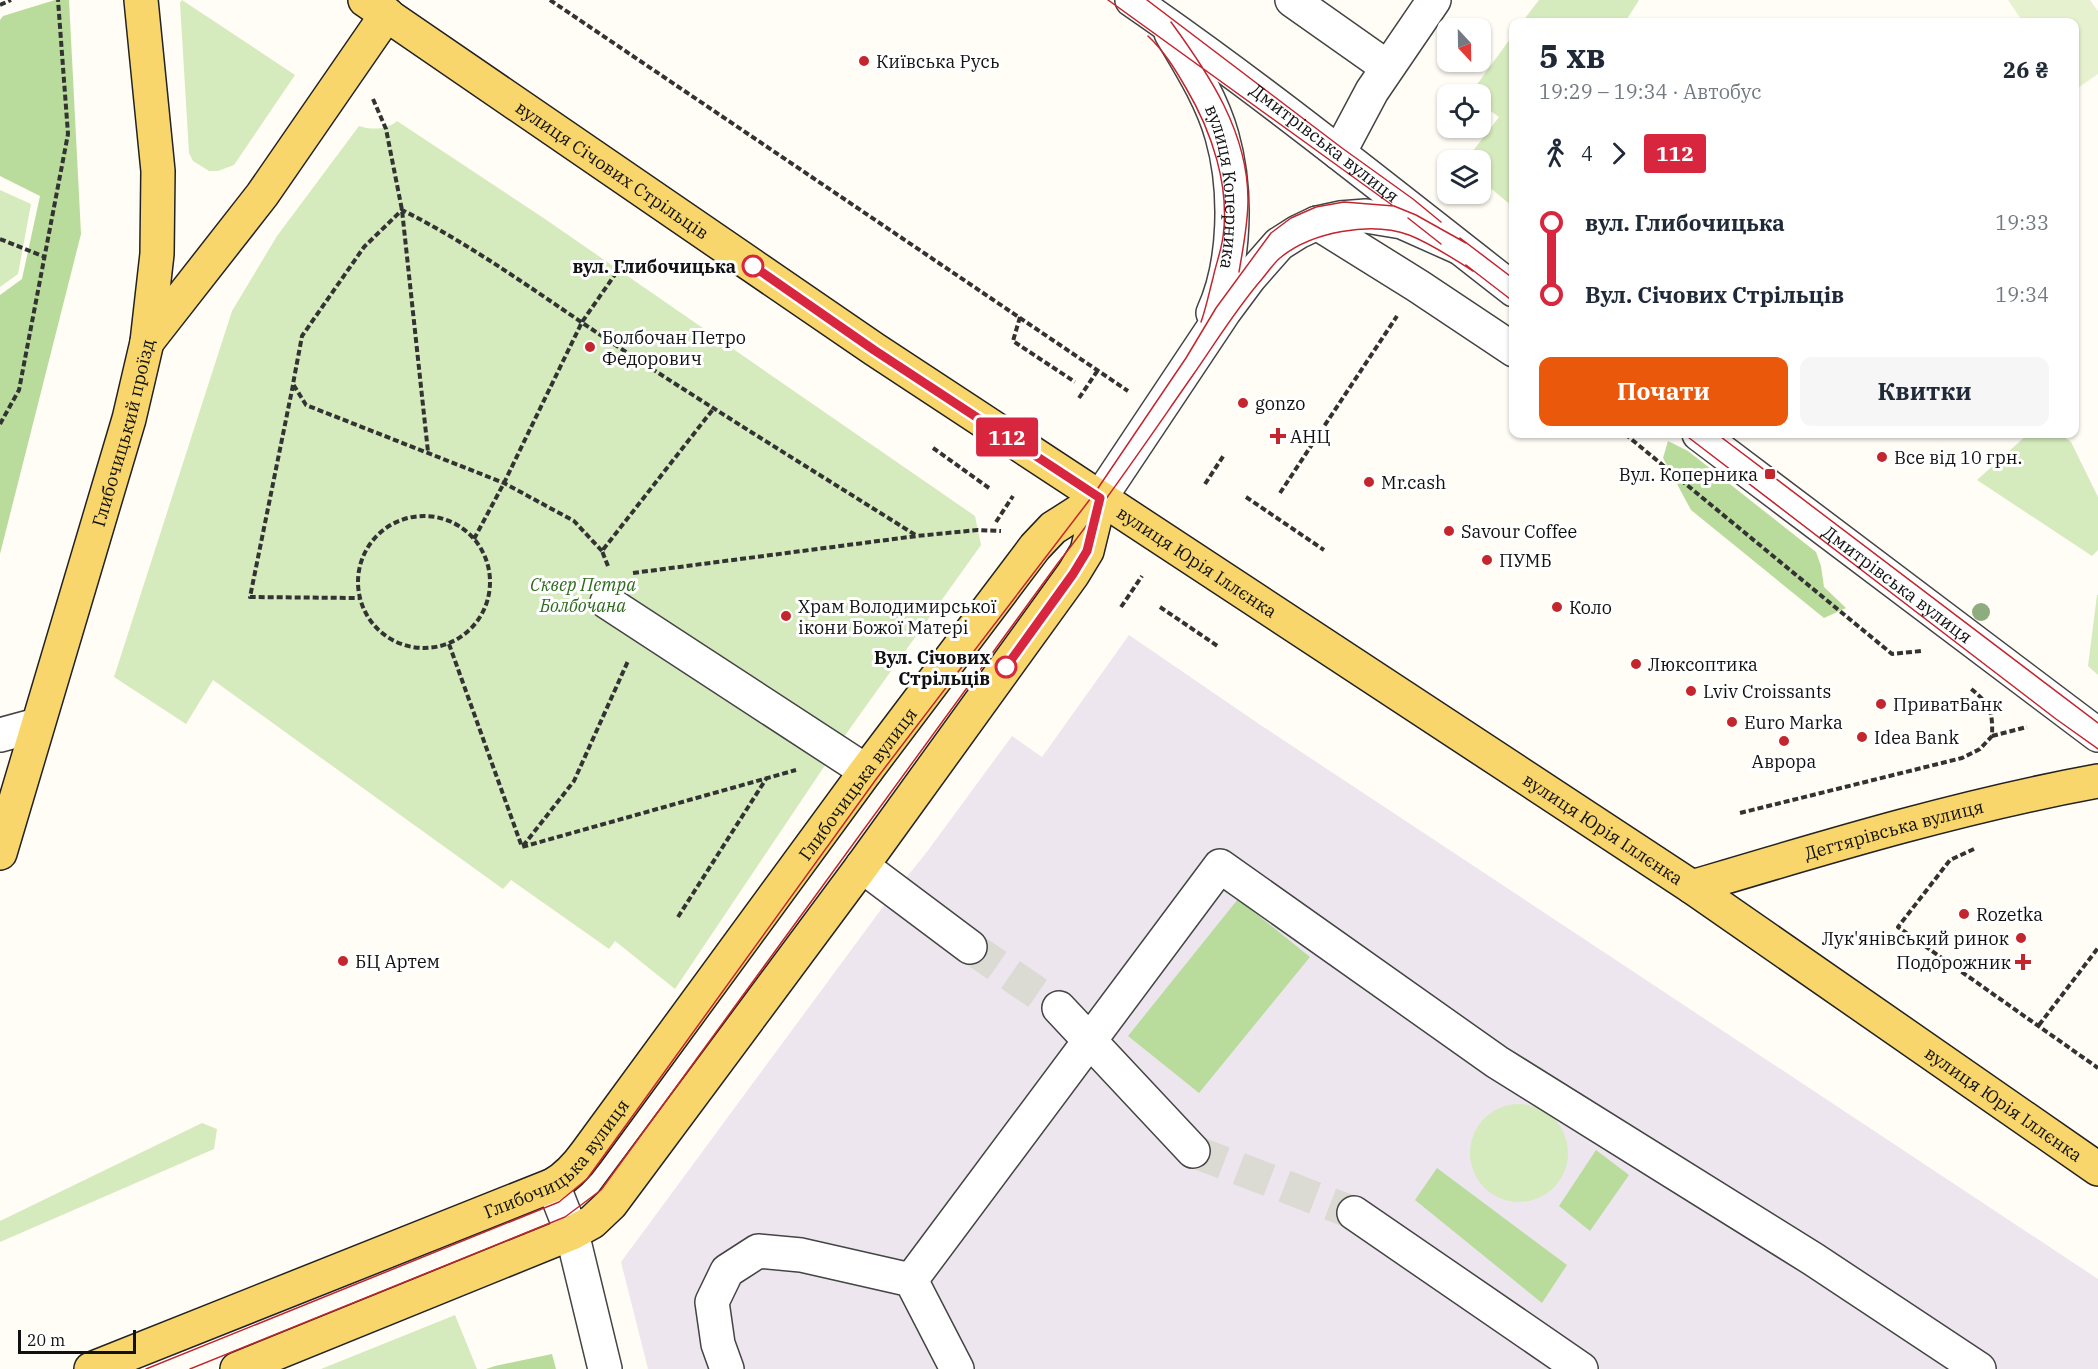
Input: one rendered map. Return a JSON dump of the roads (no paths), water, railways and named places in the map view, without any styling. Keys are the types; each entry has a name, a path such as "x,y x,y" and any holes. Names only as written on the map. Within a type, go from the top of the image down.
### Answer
{"main road":[{"name":"Глибочицький проїзд","path":"0,853 129,418 147,342 158,254 158,171 141,0"},
{"path":"147,342 262,195 376,7"},
{"name":"вулиця Січових Стрільців","path":"376,7 874,350 1100,498"},
{"path":"237,1369 572,1233 598,1216 611,1204 862,866 1073,574 1087,551 1100,498"},
{"name":"Глибочицька вулиця","path":"91,1369 553,1185 575,1168 866,771 1035,547 1053,528 1100,498"},
{"name":"вулиця Юрія Іллєнка","path":"1100,498 1692,887 2098,1169"},
{"name":"Дегтярівська вулиця","path":"1692,887 1929,819 2058,788 2098,781"}],"street":[{"path":"1292,0 1387,67"},
{"path":"1339,153 1387,67 1434,0"},
{"name":"вулиця Коперника","path":"1145,9 1166,25 1213,113 1222,136 1230,188 1233,227 1225,280 1216,308 1189,366"},
{"name":"Дмитрівська вулиця","path":"1145,9 1339,153 1509,286"},
{"name":"вулиця Коперника","path":"1100,498 1224,312 1279,244 1298,231 1317,223 1366,216 1402,222 1458,247"},
{"path":"1317,223 1509,347"},
{"name":"Дмитрівська вулиця","path":"1704,438 2098,735"},
{"path":"609,589 644,626 866,771"},
{"path":"0,735 37,725"},
{"path":"862,866 970,947"},
{"path":"910,1280 1220,866 1497,1062 1813,1259 1979,1369"},
{"path":"1059,1008 1193,1151"},
{"path":"553,1185 572,1233 605,1369"},
{"path":"1354,1213 1581,1369"},
{"path":"727,1369 718,1344 712,1302 727,1271 758,1251 801,1255 910,1280 957,1369"}],"tunnel":[{"path":"970,947 1059,1008"},
{"path":"1193,1151 1354,1213"}],"tram line":[{"path":"1108,0 1392,205"},
{"path":"1147,0 1441,222"},
{"path":"1171,22 1199,62 1224,105 1241,151 1248,200 1239,272"},
{"path":"1148,36 1169,60 1195,105 1211,141 1221,179 1224,198 1223,237 1201,322"},
{"path":"146,1369 559,1202 587,1179 877,778 1094,494 1186,358 1216,308 1271,233 1291,218 1316,207 1344,202 1394,206 1416,215 1466,243"},
{"path":"1408,218 1441,244"},
{"path":"190,1369 565,1217 601,1190 1110,493 1235,314 1280,258 1308,241 1324,236 1360,229 1377,229 1409,235 1473,271"},
{"path":"1460,238 1509,275"},
{"path":"1466,265 1509,298"},
{"path":"1689,438 2098,749"},
{"path":"1722,438 2098,723"}],"place":[{"name":"Київська Русь","path":"864,61"},
{"name":"вул. Глибочицька","path":"753,266"},
{"name":"Болбочан Петро Федорович","path":"590,347"},
{"name":"gonzo","path":"1243,403"},
{"name":"АНЦ","path":"1278,436"},
{"name":"Все від 10 грн.","path":"1882,457"},
{"name":"Вул. Коперника","path":"1770,474"},
{"name":"Mr.cash","path":"1369,482"},
{"name":"Savour Coffee","path":"1449,531"},
{"name":"ПУМБ","path":"1487,560"},
{"name":"Коло","path":"1557,607"},
{"name":"Храм Володимирської ікони Божої Матері","path":"786,616"},
{"name":"Люксоптика","path":"1636,664"},
{"name":"Вул. Січових Стрільців","path":"1006,667"},
{"name":"Lviv Croissants","path":"1691,691"},
{"name":"ПриватБанк","path":"1881,704"},
{"name":"Euro Marka","path":"1732,722"},
{"name":"Idea Bank","path":"1862,737"},
{"name":"Аврора","path":"1784,741"},
{"name":"Rozetka","path":"1964,914"},
{"name":"Лук'янівський ринок","path":"2021,938"},
{"name":"БЦ Артем","path":"343,961"},
{"name":"Подорожник","path":"2023,962"}],"park label":[{"name":"Сквер Петра Болбочана","path":"583,594"}]}
